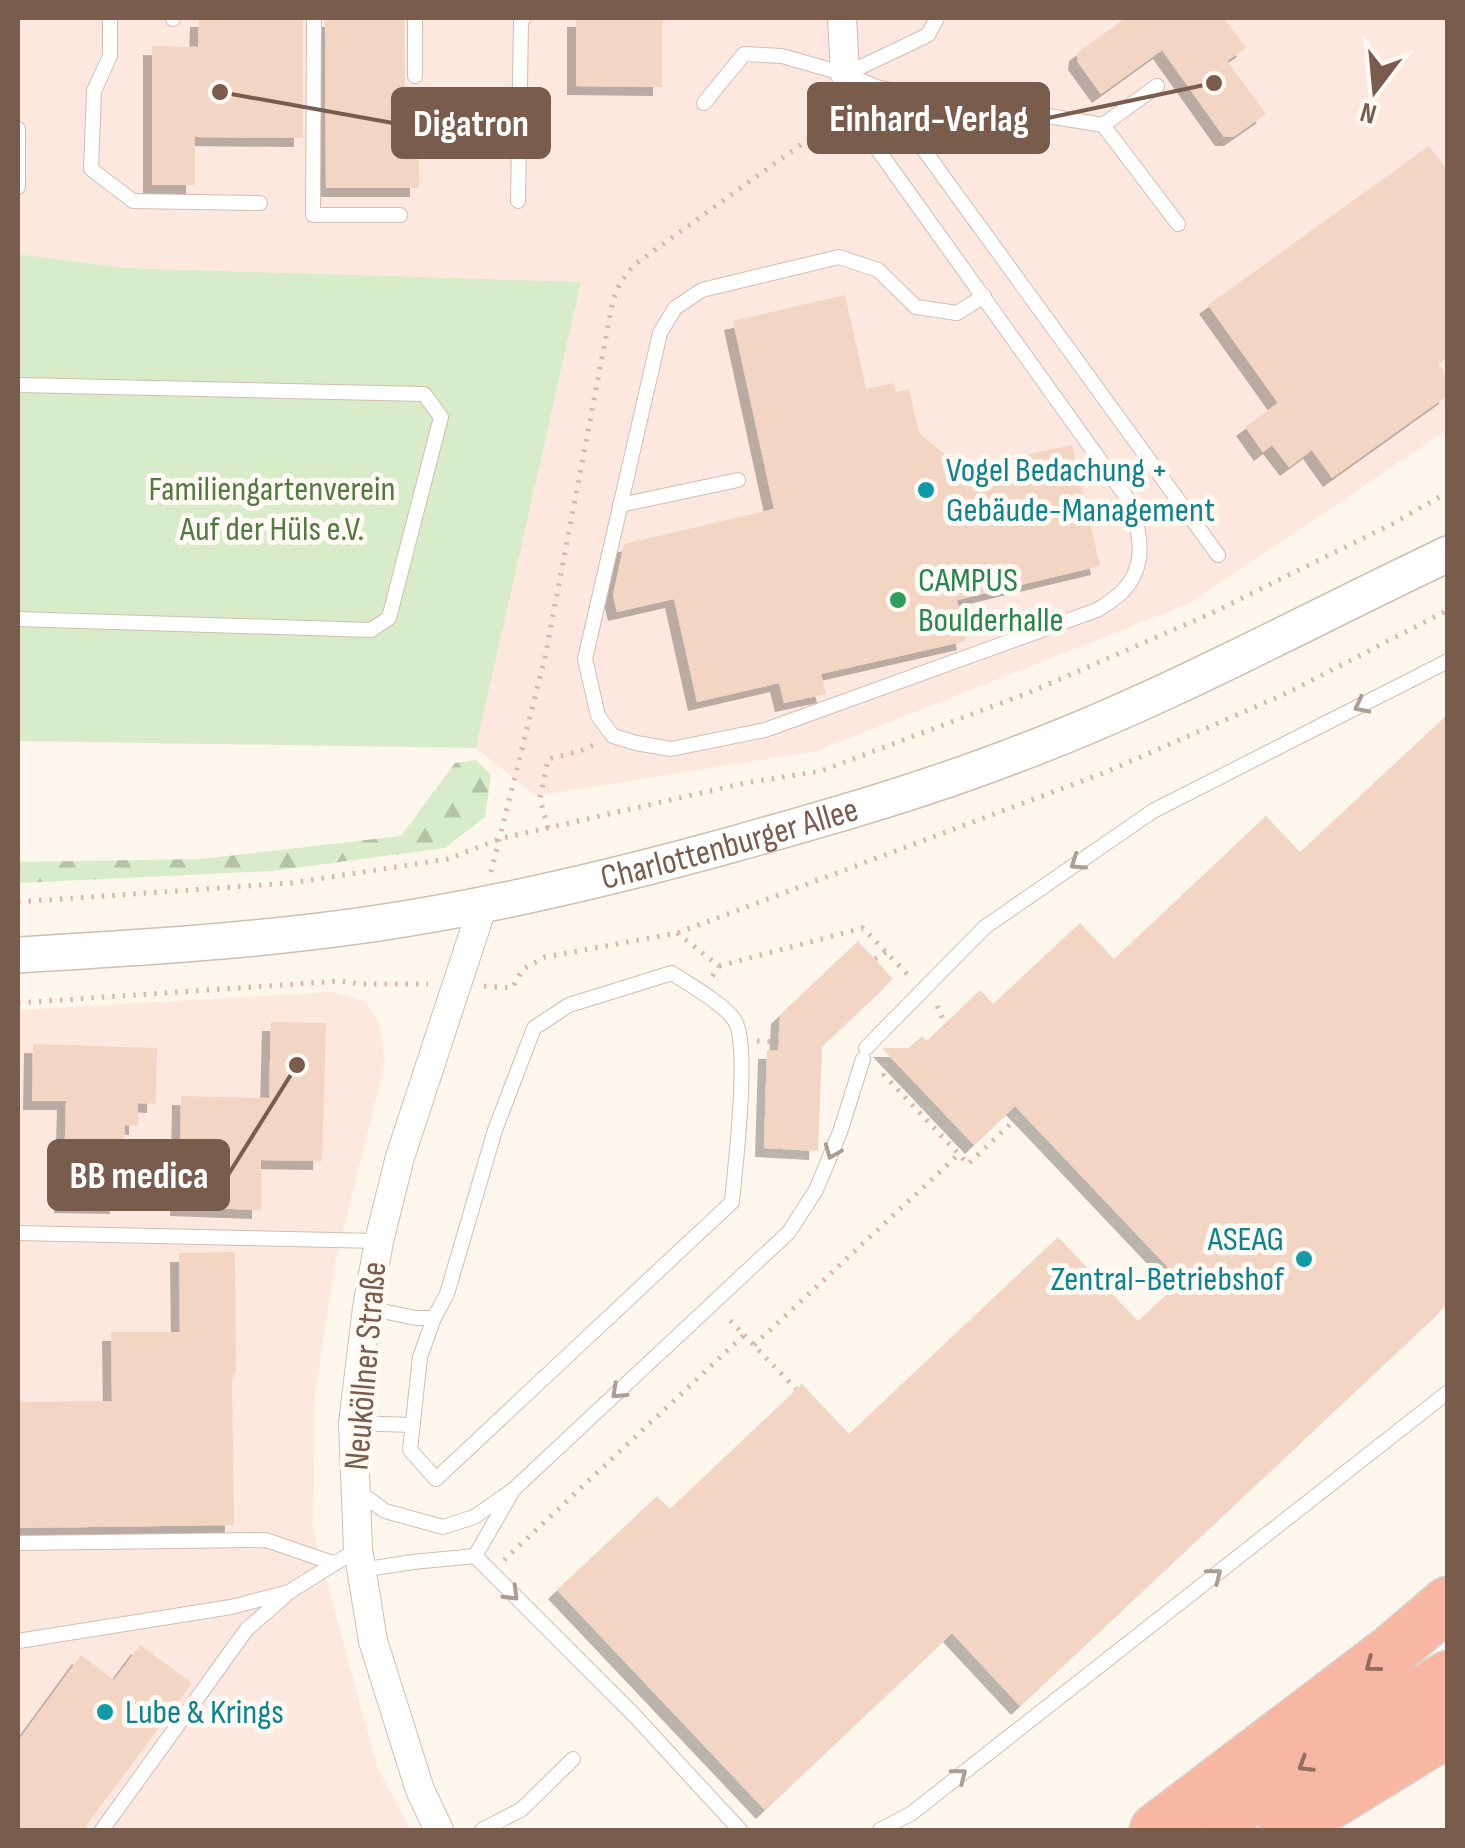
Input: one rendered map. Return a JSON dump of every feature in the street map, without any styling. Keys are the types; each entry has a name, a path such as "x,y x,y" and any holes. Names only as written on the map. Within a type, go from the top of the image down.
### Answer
{"highway":[{"path":"1156,1830 1448,1604"},
{"path":"1201,1830 1448,1676"},
{"path":"1286,1830 1448,1730"}],"street":[{"path":"842,18 845,74"},
{"name":"Charlottenburger Allee","path":"1399,577 1448,544"},
{"name":"Charlottenburger Allee","path":"18,955 166,946 370,924 529,897 734,844 887,801 999,761 1212,671 1448,554"},
{"name":"Neuköllner Straße","path":"439,1830 420,1790 372,1641 360,1559 353,1423 379,1241 400,1157 482,905"}],"lane":[{"path":"110,18 110,56 94,91 91,170 132,201 260,203"},
{"path":"314,18 313,215 400,216"},
{"path":"415,18 415,76"},
{"path":"518,201 524,18"},
{"path":"845,74 928,35 937,18"},
{"path":"704,103 744,54 782,56 879,88 1103,125 1178,224"},
{"path":"845,74 864,129 984,296 1132,505 1141,539 1140,564 1124,590 1097,610 765,730 671,749 614,736 598,716 585,659 660,333 674,308 702,290 839,257 878,270 916,307 957,313 984,296"},
{"path":"1103,125 1157,86"},
{"path":"879,88 1218,556"},
{"path":"18,129 18,187"},
{"path":"18,385 424,394 441,417 389,618 371,630 18,619"},
{"path":"620,505 738,480"},
{"path":"355,1488 385,1511 443,1527 474,1518 514,1490 789,1232 816,1190 840,1132 864,1054 985,927 1153,811 1448,661"},
{"path":"672,973 700,992 736,1021 741,1052 732,1202 436,1479 410,1450 420,1356 447,1294 495,1130 534,1028 569,1006 672,973"},
{"path":"18,1233 379,1241"},
{"path":"367,1308 434,1318"},
{"path":"880,1830 912,1813 1448,1392"},
{"path":"353,1423 412,1425"},
{"path":"474,1556 514,1490"},
{"path":"18,1544 266,1540 333,1563"},
{"path":"474,1556 634,1714 740,1830"},
{"path":"102,1830 247,1629 289,1592 333,1563 474,1556"},
{"path":"18,1640 231,1607 289,1592"},
{"path":"482,1830 522,1809 573,1759"}],"path":[{"path":"548,828 540,799 548,759 568,754"},
{"path":"700,992 719,966 863,928 924,990 946,1026"},
{"path":"676,934 719,966"},
{"path":"875,959 886,952"},
{"path":"886,1060 884,1075 968,1164 1022,1113"},
{"path":"754,1345 959,1154"},
{"path":"713,1304 796,1389"},
{"path":"491,1573 744,1335"}],"shaded area":[{"path":"18,18 1447,18 1447,430 1190,603 817,751 536,796 476,748 581,283 124,268 18,254"},
{"path":"334,992 365,1001 380,1026 385,1062 335,1263 315,1395 313,1530 377,1767 411,1830 18,1830 18,1010"}],"green space":[{"name":"Familiengartenverein Auf der Hüls e.V.","path":"18,254 124,268 581,282 476,748 18,741"},
{"path":"476,760 491,775 485,817 445,848 272,871 18,883 18,862 201,859 401,836 455,763"}],"building":[{"path":"199,18 303,18 303,138 195,137 195,185 152,185 152,46 198,47"},
{"path":"325,18 404,18 405,94 419,94 419,188 326,188"},
{"path":"576,18 662,18 662,87 576,86"},
{"path":"1126,18 1224,18 1246,48 1227,61 1266,114 1233,137 1224,137 1162,50 1101,94 1077,61 1078,52"},
{"path":"1429,146 1448,171 1448,357 1438,364 1448,377 1448,395 1332,478 1312,450 1289,467 1272,445 1263,452 1245,427 1278,403 1208,305"},
{"name":"Vogel Bedachung + Gebäude-Management","path":"845,295 866,389 894,383 896,392 909,389 919,433 962,468 1072,445 1100,566 957,600 966,641 821,674 826,694 784,703 779,683 697,702 674,599 617,612 613,595 624,544 774,509 733,321"},
{"name":"ASEAG Zentral-Betriebshof","path":"1448,714 1448,1304 1020,1706 952,1633 765,1810 557,1590 657,1496 670,1509 802,1384 849,1434 1058,1237 1138,1321 1181,1281 1015,1106 974,1145 882,1048 909,1048 922,1036 927,1041 980,990 993,1004 1080,923 1114,959 1266,816 1300,852"},
{"path":"858,941 893,979 819,1049 818,1151 764,1148 767,1050 778,1050 780,1015"},
{"path":"271,1022 326,1023 322,1161 261,1160 261,1210 179,1207 181,1096 269,1098"},
{"path":"33,1044 157,1048 156,1104 138,1103 138,1126 125,1125 119,1205 63,1204 66,1101 32,1101"},
{"path":"235,1252 234,1525 18,1528 18,1402 112,1401 111,1332 180,1332 179,1253"},
{"name":"Lube & Krings","path":"140,1645 192,1683 83,1830 18,1830 18,1741 81,1655 114,1680"}],"place":[{"name":"Einhard-Verlag","path":"1214,83"},
{"name":"Digatron","path":"220,92"},
{"name":"Vogel Bedachung + Gebäude-Management","path":"926,490"},
{"name":"CAMPUS Boulderhalle","path":"898,600"},
{"name":"BB medica","path":"297,1065"},
{"name":"ASEAG Zentral-Betriebshof","path":"1304,1259"},
{"name":"Lube & Krings","path":"105,1712"}]}
